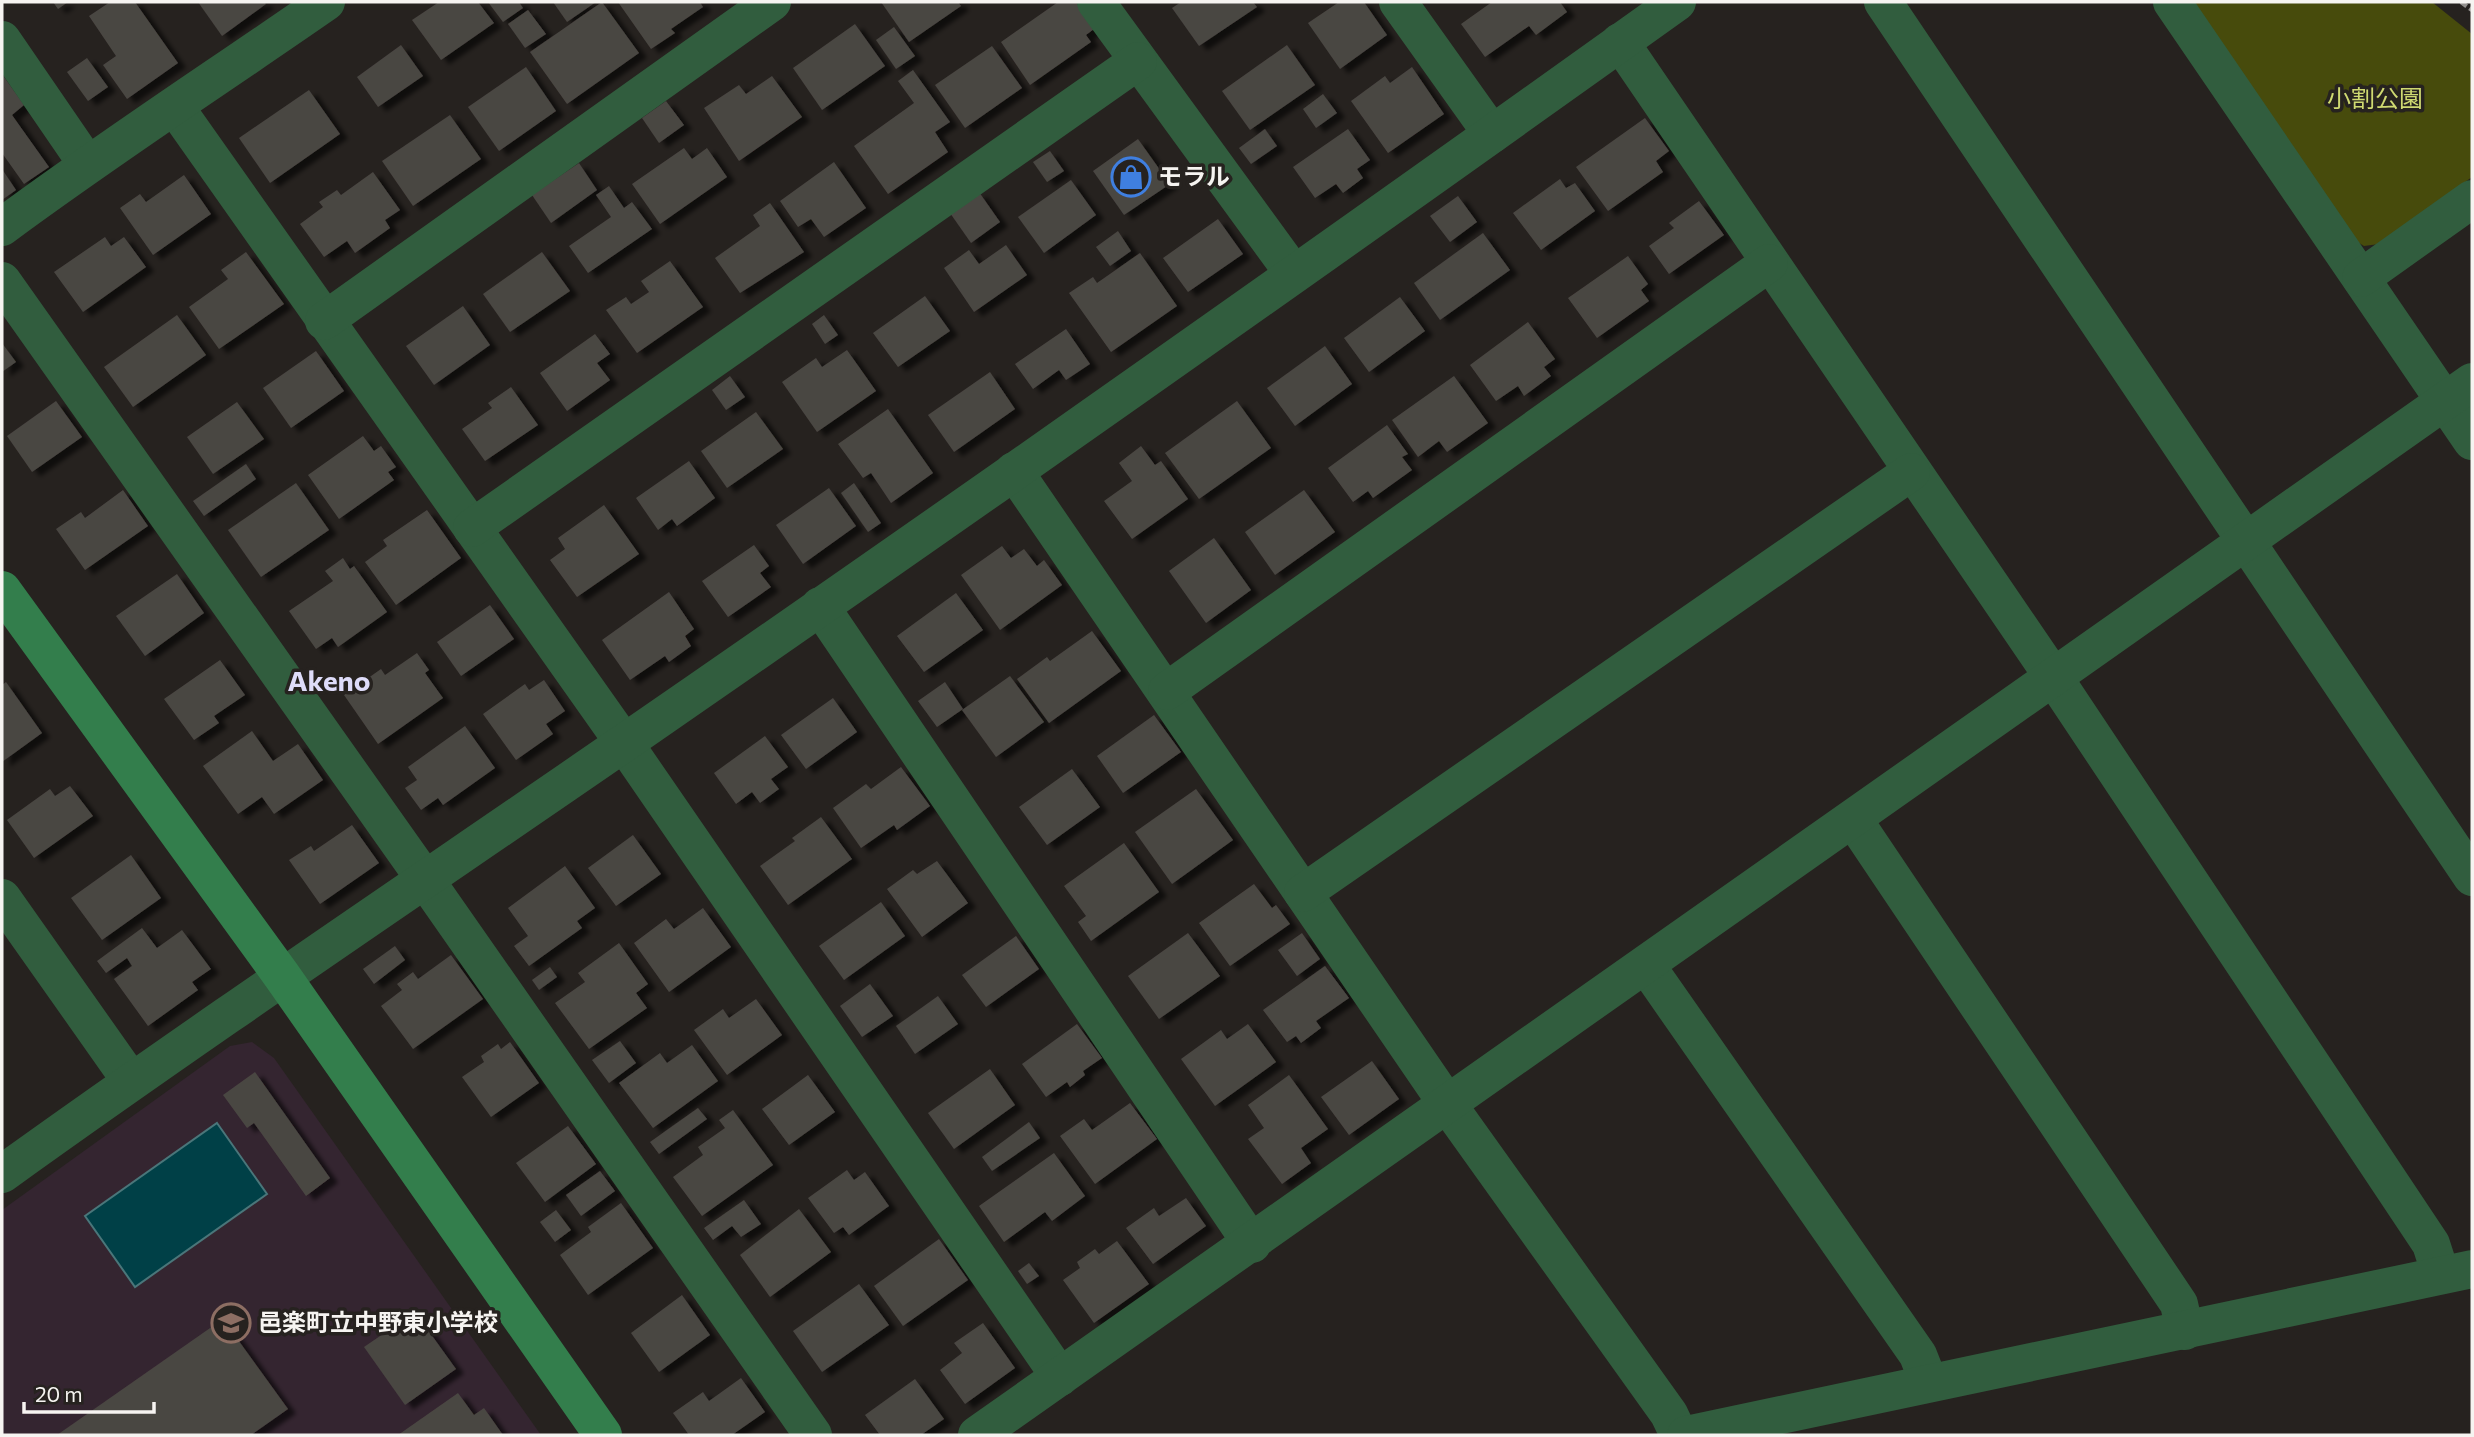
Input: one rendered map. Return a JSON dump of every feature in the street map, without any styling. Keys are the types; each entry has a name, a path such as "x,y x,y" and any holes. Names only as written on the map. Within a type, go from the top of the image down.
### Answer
{"street":[{"path":"2,227 87,164 175,107 326,2"},
{"path":"324,321 772,2"},
{"path":"1097,2 1294,274"},
{"path":"1398,2 1492,134"},
{"path":"2,1174 282,976 624,743 1014,471 1677,2"},
{"path":"1883,2 2472,877"},
{"path":"2172,2 2361,278 2458,392 2472,442"},
{"path":"2,40 87,164"},
{"path":"1620,42 2054,678 2431,1244 2456,1272 1686,1435"},
{"path":"471,528 1138,61"},
{"path":"175,107 624,743 1059,1377"},
{"path":"2361,278 2472,199"},
{"path":"1167,691 1769,263"},
{"path":"2,281 813,1435"},
{"path":"977,1435 1252,1244 2458,392"},
{"path":"1014,471 1448,1105 1669,1414 1679,1435"},
{"path":"1303,893 1911,472"},
{"path":"2,590 282,976 603,1435"},
{"path":"820,606 1252,1244"},
{"path":"1853,819 2179,1304 2185,1331"},
{"path":"2,898 131,1081"},
{"path":"1646,965 1918,1355 1929,1383"}],"path":[{"path":"2461,2 2472,10"}],"shaded area":[{"name":"邑楽町立中野東小学校","path":"252,1042 274,1058 541,1435 2,1435 2,1210 230,1046"}],"green space":[{"name":"小割公園","path":"2193,2 2432,2 2472,34 2472,177 2379,244 2364,246 2351,238"}],"water":[{"path":"217,1123 267,1194 135,1287 85,1216"}],"building":[{"path":"53,2 68,2 58,9"},
{"path":"110,2 135,2 178,63 127,99 103,65 116,56 89,16"},
{"path":"198,2 264,2 266,4 222,36"},
{"path":"439,2 478,2 494,23 441,60 412,20"},
{"path":"488,2 519,2 523,8 503,22"},
{"path":"553,2 596,2 567,22"},
{"path":"602,2 639,53 567,104 530,52"},
{"path":"618,2 700,2 703,7 671,29 675,33 651,49"},
{"path":"881,2 958,2 961,6 909,42"},
{"path":"1058,2 1076,2 1094,29 1086,35 1091,42 1030,85 1001,42"},
{"path":"1181,2 1253,2 1257,7 1199,46 1172,8"},
{"path":"1339,2 1364,2 1387,35 1340,69 1308,23"},
{"path":"1492,2 1560,2 1567,12 1536,35 1529,26 1485,57 1461,24"},
{"path":"528,10 546,34 525,48 508,24"},
{"path":"855,24 885,66 822,110 793,68"},
{"path":"894,27 915,56 896,69 876,40"},
{"path":"401,45 423,76 378,107 357,77"},
{"path":"1287,45 1315,85 1250,130 1222,91"},
{"path":"992,46 1022,88 965,128 935,85"},
{"path":"87,58 108,87 88,101 67,72"},
{"path":"526,67 556,111 499,151 468,107"},
{"path":"1412,67 1444,114 1388,153 1351,101 1385,76 1390,83"},
{"path":"913,70 950,122 935,132 948,152 888,194 854,146 914,103 898,81"},
{"path":"2,74 24,105 12,115 49,167 24,184 2,153"},
{"path":"772,76 802,117 739,161 704,108 739,85 746,94"},
{"path":"309,90 340,134 270,183 239,138"},
{"path":"1323,94 1337,113 1316,128 1303,109"},
{"path":"666,101 684,125 659,143 642,118"},
{"path":"450,115 481,159 413,206 382,161"},
{"path":"1645,118 1669,151 1656,161 1663,172 1608,211 1576,167"},
{"path":"1265,129 1277,146 1251,164 1239,148"},
{"path":"1348,129 1370,160 1357,169 1363,178 1343,193 1336,184 1315,198 1293,167"},
{"name":"モラル","path":"1138,139 1170,184 1124,215 1093,171"},
{"path":"684,148 692,159 707,148 727,177 660,224 632,184"},
{"path":"1050,151 1064,171 1047,182 1033,162"},
{"path":"834,162 866,208 824,237 811,219 798,227 780,201"},
{"path":"579,163 597,190 551,223 532,195"},
{"path":"2,169 16,190 2,200"},
{"path":"373,172 400,210 385,220 390,228 355,253 347,241 324,257 300,224 323,207 319,202 337,190 341,195"},
{"path":"184,175 211,214 153,255 120,208 140,194 146,202"},
{"path":"1560,179 1566,188 1575,183 1595,211 1541,250 1513,213"},
{"path":"1071,180 1096,215 1044,253 1018,217"},
{"path":"609,186 624,208 632,202 652,229 588,273 569,246 611,217 596,195"},
{"path":"979,192 1000,222 971,243 950,213"},
{"path":"1458,196 1477,222 1450,242 1430,216"},
{"path":"1699,201 1724,235 1669,274 1649,246 1674,228 1669,223"},
{"path":"770,203 804,252 740,293 715,258 760,226 753,215"},
{"path":"1218,219 1243,254 1188,292 1163,258"},
{"path":"1118,231 1131,251 1110,266 1096,247"},
{"path":"1483,233 1510,270 1440,320 1414,283"},
{"path":"105,237 111,246 124,237 146,267 83,312 54,272"},
{"path":"1006,245 1027,275 974,312 944,268 969,250 979,264"},
{"path":"246,252 284,304 219,349 189,307 228,279 221,270"},
{"path":"542,252 570,291 510,332 483,294"},
{"path":"1140,253 1177,306 1111,352 1069,293 1093,277 1097,283"},
{"path":"1628,256 1648,284 1641,290 1649,301 1597,338 1568,298"},
{"path":"670,261 703,307 637,353 606,310 626,297 631,304 649,292 641,281"},
{"path":"925,296 950,331 898,367 873,333"},
{"path":"1400,297 1425,331 1369,372 1344,338"},
{"path":"463,306 490,345 434,385 406,346"},
{"path":"177,315 206,355 133,407 104,367"},
{"path":"824,315 838,335 825,344 812,324"},
{"path":"1528,322 1555,359 1544,367 1551,376 1524,396 1518,386 1496,401 1470,365"},
{"path":"1066,329 1090,364 1066,380 1059,370 1033,389 1015,364"},
{"path":"595,334 610,354 597,363 610,380 567,411 540,373"},
{"path":"2,343 16,362 2,372"},
{"path":"1325,346 1352,384 1295,426 1267,388"},
{"path":"847,350 876,391 817,432 782,382 816,358 822,367"},
{"path":"316,351 344,391 291,428 263,388"},
{"path":"990,372 1015,409 954,452 928,415"},
{"path":"730,376 745,397 726,410 712,390"},
{"path":"1454,376 1488,423 1447,452 1439,441 1418,457 1392,420"},
{"path":"511,387 538,425 485,461 462,429 492,408 488,403"},
{"path":"56,401 82,437 32,472 7,436"},
{"path":"1237,401 1271,448 1199,499 1165,453"},
{"path":"237,402 264,439 213,474 187,437"},
{"path":"888,409 933,473 891,503 871,473 863,478 838,444"},
{"path":"756,412 783,449 727,488 701,451"},
{"path":"1387,425 1408,454 1402,457 1412,470 1373,498 1368,491 1353,502 1328,468"},
{"path":"363,436 374,451 381,446 396,467 388,472 394,480 339,519 308,475"},
{"path":"1141,446 1155,465 1161,461 1188,499 1132,539 1104,501 1132,481 1119,463"},
{"path":"689,461 715,498 677,526 672,519 658,530 636,498"},
{"path":"246,464 256,479 204,516 193,501"},
{"path":"296,483 329,530 261,577 228,530"},
{"path":"854,483 881,523 868,532 841,493"},
{"path":"829,488 856,526 803,564 776,525"},
{"path":"123,490 148,526 85,570 56,529 81,512 85,518"},
{"path":"1304,490 1335,532 1275,575 1245,532"},
{"path":"604,505 639,554 577,597 550,560 565,549 558,538"},
{"path":"427,510 461,558 396,605 365,562 387,546 383,540"},
{"path":"1214,538 1251,590 1206,623 1169,571"},
{"path":"754,545 769,566 760,573 771,587 728,617 702,581"},
{"path":"1002,546 1011,558 1024,549 1037,566 1044,560 1062,585 1000,630 961,575"},
{"path":"343,558 350,569 354,566 387,612 338,647 332,638 316,649 289,611 333,581 325,571"},
{"path":"177,574 204,613 145,656 116,616"},
{"path":"669,592 694,629 685,636 691,646 669,662 665,656 630,680 602,640"},
{"path":"956,593 983,630 924,672 897,636"},
{"path":"490,605 514,639 461,676 437,642"},
{"path":"1092,631 1121,671 1049,723 1017,679 1047,657 1050,661"},
{"path":"417,653 429,670 425,673 443,698 378,744 344,695 381,669 385,675"},
{"path":"220,660 245,695 214,716 219,723 194,740 164,699"},
{"path":"1010,676 1044,722 996,757 962,710"},
{"path":"544,680 565,711 546,724 553,734 516,760 483,714 525,684 529,690"},
{"path":"6,682 42,733 2,762 2,685"},
{"path":"945,682 963,709 937,727 918,701"},
{"path":"833,698 857,732 806,769 781,735"},
{"path":"1154,715 1181,752 1123,793 1097,756"},
{"path":"465,726 495,768 443,805 438,798 421,810 405,788 417,780 408,767"},
{"path":"252,731 273,761 298,744 323,780 274,814 262,797 238,814 203,766"},
{"path":"765,736 788,767 771,779 779,789 760,803 752,792 736,804 714,773"},
{"path":"901,767 930,806 897,830 894,825 861,848 833,808 866,784 871,789"},
{"path":"1072,769 1100,807 1047,845 1019,807"},
{"path":"70,786 93,816 34,858 7,820 50,789 55,796"},
{"path":"1196,789 1233,840 1172,884 1135,832"},
{"path":"821,817 852,859 788,905 760,866 795,841 792,838"},
{"path":"352,825 379,863 320,904 289,860 311,846 314,851"},
{"path":"633,835 661,874 616,906 588,868"},
{"path":"1124,843 1159,892 1091,941 1078,922 1086,916 1064,886"},
{"path":"131,855 161,898 102,940 71,898"},
{"path":"937,861 968,903 922,937 887,889 913,870 917,874"},
{"path":"565,866 595,908 577,921 582,928 529,966 514,946 528,936 508,908"},
{"path":"1254,884 1272,908 1276,905 1290,924 1230,966 1199,923"},
{"path":"881,902 905,936 844,980 819,946"},
{"path":"703,908 731,947 669,992 634,943 666,919 674,929"},
{"path":"142,928 157,948 182,930 211,969 192,982 198,990 148,1026 114,979 132,966 127,958 106,973 97,961"},
{"path":"1188,933 1220,976 1159,1019 1128,976"},
{"path":"1302,933 1320,959 1297,976 1278,950"},
{"path":"1016,936 1039,969 986,1007 962,975"},
{"path":"619,943 648,984 636,993 647,1008 589,1049 555,1003 585,982 578,973"},
{"path":"395,946 405,960 374,984 363,969"},
{"path":"451,955 483,999 413,1049 381,1006 402,990 397,984 413,972 418,979"},
{"path":"1325,966 1349,998 1316,1021 1321,1028 1301,1043 1296,1036 1287,1042 1263,1010"},
{"path":"550,967 557,977 539,990 532,980"},
{"path":"870,984 893,1016 862,1037 840,1006"},
{"path":"938,996 958,1024 915,1054 896,1026"},
{"path":"756,999 782,1035 727,1075 694,1030 723,1009 729,1018"},
{"path":"1077,1024 1102,1058 1083,1071 1085,1075 1070,1087 1067,1082 1046,1097 1022,1064"},
{"path":"1248,1024 1276,1062 1215,1106 1181,1059 1221,1030 1227,1039"},
{"path":"620,1041 636,1063 609,1083 592,1060"},
{"path":"510,1042 539,1083 491,1117 462,1077 484,1062 481,1056 498,1044 501,1049"},
{"path":"692,1045 718,1081 653,1128 619,1083 660,1053 667,1063"},
{"path":"1372,1061 1399,1099 1349,1135 1321,1097"},
{"path":"990,1069 1015,1105 954,1149 928,1113"},
{"path":"255,1072 330,1178 306,1196 254,1123 247,1128 223,1095"},
{"path":"808,1075 835,1112 789,1145 762,1109"},
{"path":"1289,1075 1328,1129 1301,1148 1311,1163 1282,1184 1248,1139 1264,1128 1248,1105"},
{"path":"1130,1103 1157,1139 1095,1184 1060,1136 1084,1119 1092,1130"},
{"path":"698,1108 707,1119 659,1154 650,1142"},
{"path":"733,1110 773,1165 702,1216 673,1177 703,1155 698,1147 725,1128 719,1120"},
{"path":"1029,1122 1040,1138 992,1171 982,1157"},
{"path":"568,1126 596,1164 545,1202 516,1163"},
{"path":"1054,1153 1085,1196 1052,1221 1045,1212 1004,1242 979,1206"},
{"path":"847,1170 854,1180 865,1172 889,1206 849,1235 843,1227 834,1233 808,1198"},
{"path":"600,1171 615,1191 581,1216 566,1195"},
{"path":"1186,1198 1206,1226 1153,1264 1126,1228 1154,1208 1159,1216"},
{"path":"744,1200 761,1224 741,1237 732,1226 713,1240 704,1228"},
{"path":"621,1203 653,1248 588,1295 560,1255 591,1232 588,1227"},
{"path":"799,1209 831,1252 770,1297 740,1255"},
{"path":"556,1210 571,1230 555,1242 540,1222"},
{"path":"939,1239 968,1280 903,1326 874,1286"},
{"path":"1117,1241 1149,1284 1094,1323 1063,1280 1080,1268 1077,1262 1095,1249 1099,1254"},
{"path":"1029,1263 1039,1276 1027,1284 1018,1271"},
{"path":"859,1284 889,1325 822,1372 793,1331"},
{"path":"682,1295 710,1335 659,1372 631,1333"},
{"path":"415,1312 456,1369 405,1405 364,1347"},
{"path":"223,1319 288,1409 251,1435 57,1435"},
{"path":"983,1323 1015,1368 965,1404 940,1370 962,1353 954,1343"},
{"path":"741,1378 765,1412 732,1435 689,1435 673,1413 703,1392 709,1401"},
{"path":"915,1379 944,1419 921,1435 880,1435 865,1415"},
{"path":"458,1393 474,1415 484,1408 503,1435 398,1435"}],"place":[{"name":"モラル","path":"1131,177"},
{"name":"邑楽町立中野東小学校","path":"231,1323"}],"district":[{"name":"Akeno","path":"329,681"}]}
